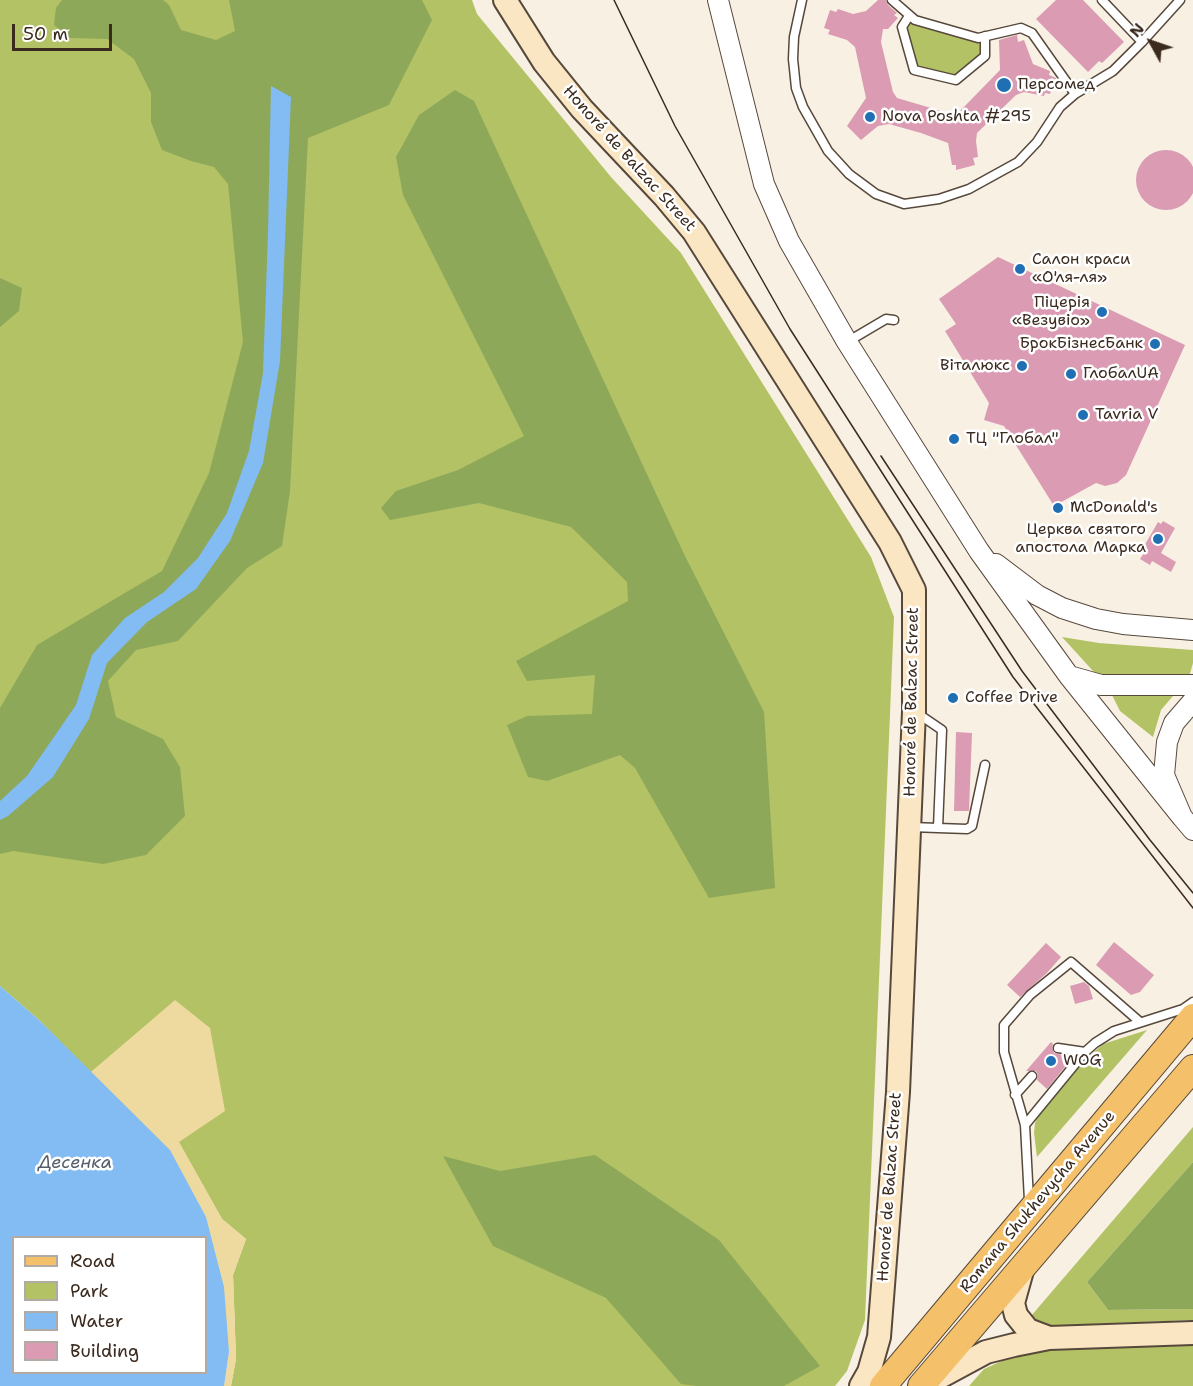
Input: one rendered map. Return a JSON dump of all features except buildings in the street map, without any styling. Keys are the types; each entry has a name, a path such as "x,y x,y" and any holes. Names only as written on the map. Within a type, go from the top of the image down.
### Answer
{"main road":[{"name":"Honoré de Balzac Street","path":"505,0 544,62 582,109 664,196 694,232 890,542 914,590 914,711 898,1092 879,1337 869,1372 861,1386"},
{"name":"Romana Shukhevycha Avenue","path":"883,1386 1193,1017"},
{"name":"Romana Shukhevycha Avenue","path":"922,1386 1193,1068"},
{"path":"1023,1266 1013,1303 1016,1316 1028,1329 1049,1338"},
{"path":"922,1386 986,1352 1049,1338 1193,1333"}],"street":[{"path":"718,0 764,184 789,241 847,342 979,551 1069,676 1188,824"},
{"path":"979,551 1029,590 1062,608 1096,620 1193,630"},
{"path":"1069,676 1101,685 1193,685"},
{"path":"1188,824 1164,775 1164,759 1174,723 1193,701"}],"lane":[{"path":"802,0 794,36 794,59 796,88 803,107 828,151 849,174 876,194 904,204 939,199 969,189 1018,162 1037,142 1060,107 1075,94 1113,71 1180,0"},
{"path":"892,0 915,20 978,38 1021,27 1032,33 1075,94"},
{"path":"1102,0 1142,42"},
{"path":"909,16 902,27 914,70 956,80 985,56 985,36"},
{"path":"847,342 886,320 894,320"},
{"path":"914,711 942,730 938,828"},
{"path":"909,826 967,829 972,826 985,765"},
{"path":"1022,1221 1030,1197 1025,1125 1004,1052 1004,1025 1030,995 1071,962 1140,1022"},
{"path":"1025,1125 1095,1043 1114,1031 1182,1009 1193,1002"},
{"path":"1058,1048 1085,1052"},
{"path":"1015,1095 1032,1076"}],"green space":[{"path":"0,0 472,0 477,14 611,177 681,253 871,557 894,617 865,1320 847,1371 835,1386 231,1386 236,1359 233,1275 246,1239 222,1219 178,1141 175,1001 90,1073 39,1020 0,986"},
{"path":"62,0 163,0 169,5 181,30 216,40 235,31 229,0 422,0 432,20 389,105 308,138 290,491 282,546 247,568 178,641 136,650 108,681 116,717 163,739 180,767 185,816 146,855 103,864 13,851 0,854 0,708 37,645 162,571 209,473 243,342 228,184 214,167 162,150 151,122 151,93 134,59 107,39 70,38 54,25 56,8"},
{"path":"906,21 985,44 985,56 956,80 914,70 902,27"},
{"path":"455,90 474,101 684,554 764,712 775,888 709,898 635,768 620,755 547,781 528,777 507,725 527,716 592,714 595,675 527,681 516,661 628,601 627,582 571,527 479,503 390,520 381,508 396,491 458,470 524,436 403,195 396,157 419,115"},
{"path":"0,278 22,288 19,311 0,327"},
{"path":"1062,637 1099,643 1193,650 1193,663 1189,677 1102,676 1094,672"},
{"path":"1112,695 1173,696 1161,710 1153,737 1120,711"},
{"path":"1147,1030 1037,1157 1035,1123 1041,1112 1087,1058 1103,1044"},
{"path":"1193,1127 1193,1162 1087,1282 1108,1310 1193,1309 1193,1320 1042,1326 1031,1316"},
{"path":"595,1155 719,1240 820,1366 784,1386 681,1384 606,1298 493,1246 443,1156 500,1171"},
{"path":"1193,1162 1193,1309 1108,1310 1087,1282"},
{"path":"1193,1341 1193,1386 969,1386 984,1369 1020,1353 1049,1348"}],"sand":[{"path":"175,1000 210,1028 225,1111 179,1142 222,1219 246,1239 233,1275 236,1359 231,1386 224,1386 229,1352 206,1217 90,1073"}],"water":[{"path":"271,86 291,97 280,361 263,463 230,541 196,589 147,622 107,663 89,719 53,777 8,816 0,820 0,801 27,776 76,705 92,655 125,618 164,592 198,558 227,513 249,451 263,373"},
{"name":"Десенка","path":"0,986 39,1020 170,1150 206,1217 224,1287 229,1352 224,1386 0,1386"}],"tram line":[{"path":"614,0 675,126 790,329 1013,677 1193,908"},
{"path":"881,456 1022,671 1193,893"}],"place":[{"name":"Персомед","path":"1004,85"},
{"name":"Nova Poshta #295","path":"870,117"},
{"name":"Салон краси «О'ля-ля»","path":"1020,269"},
{"name":"Піцерія «Везувіо»","path":"1102,312"},
{"name":"БрокБізнесБанк","path":"1155,344"},
{"name":"Віталюкс","path":"1022,366"},
{"name":"ГлобалUA","path":"1071,374"},
{"name":"Tavria V","path":"1083,415"},
{"name":"ТЦ \"Глобал\"","path":"954,439"},
{"name":"McDonald's","path":"1058,508"},
{"name":"Церква святого апостола Марка","path":"1158,539"},
{"name":"Coffee Drive","path":"953,698"},
{"name":"WOG","path":"1051,1061"}]}
